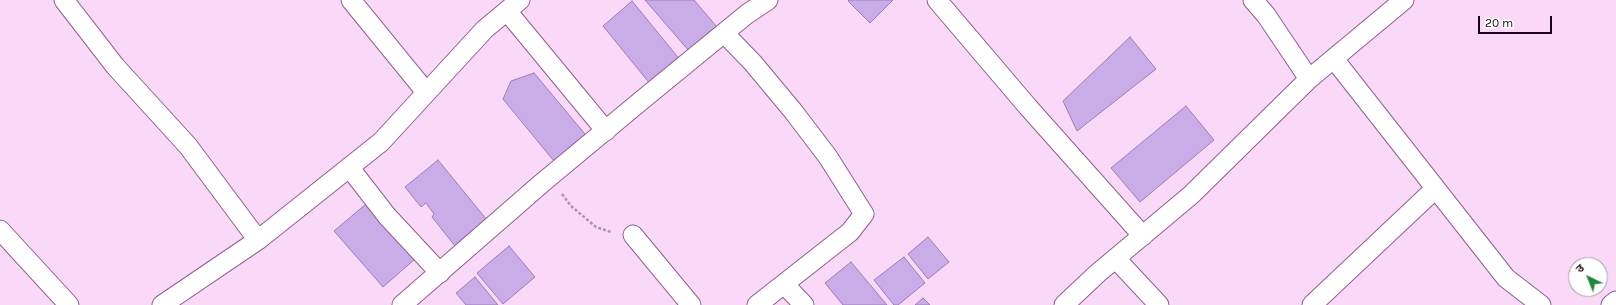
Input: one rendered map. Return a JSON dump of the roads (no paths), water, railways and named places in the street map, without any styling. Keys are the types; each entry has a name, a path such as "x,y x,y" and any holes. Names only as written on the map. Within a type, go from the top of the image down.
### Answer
{"street":[{"path":"64,0 116,66 188,146 258,240"},
{"path":"352,0 426,92"},
{"path":"402,305 548,178 747,14 768,0"},
{"path":"937,0 1028,107 1143,236"},
{"path":"1252,0 1266,15 1309,80"},
{"path":"1064,305 1202,184 1309,80 1404,0"},
{"path":"162,305 258,240 381,142 485,29 514,5 606,130"},
{"path":"724,33 753,63 793,111 828,157 864,214 850,232 757,305"},
{"path":"1334,59 1506,278 1541,305"},
{"path":"349,167 387,216 440,273"},
{"path":"1312,305 1435,189"},
{"path":"0,230 70,305"},
{"path":"633,235 691,305"},
{"path":"1116,259 1159,305"},
{"path":"784,284 804,305"},
{"path":"1611,305 1616,301"}]}
